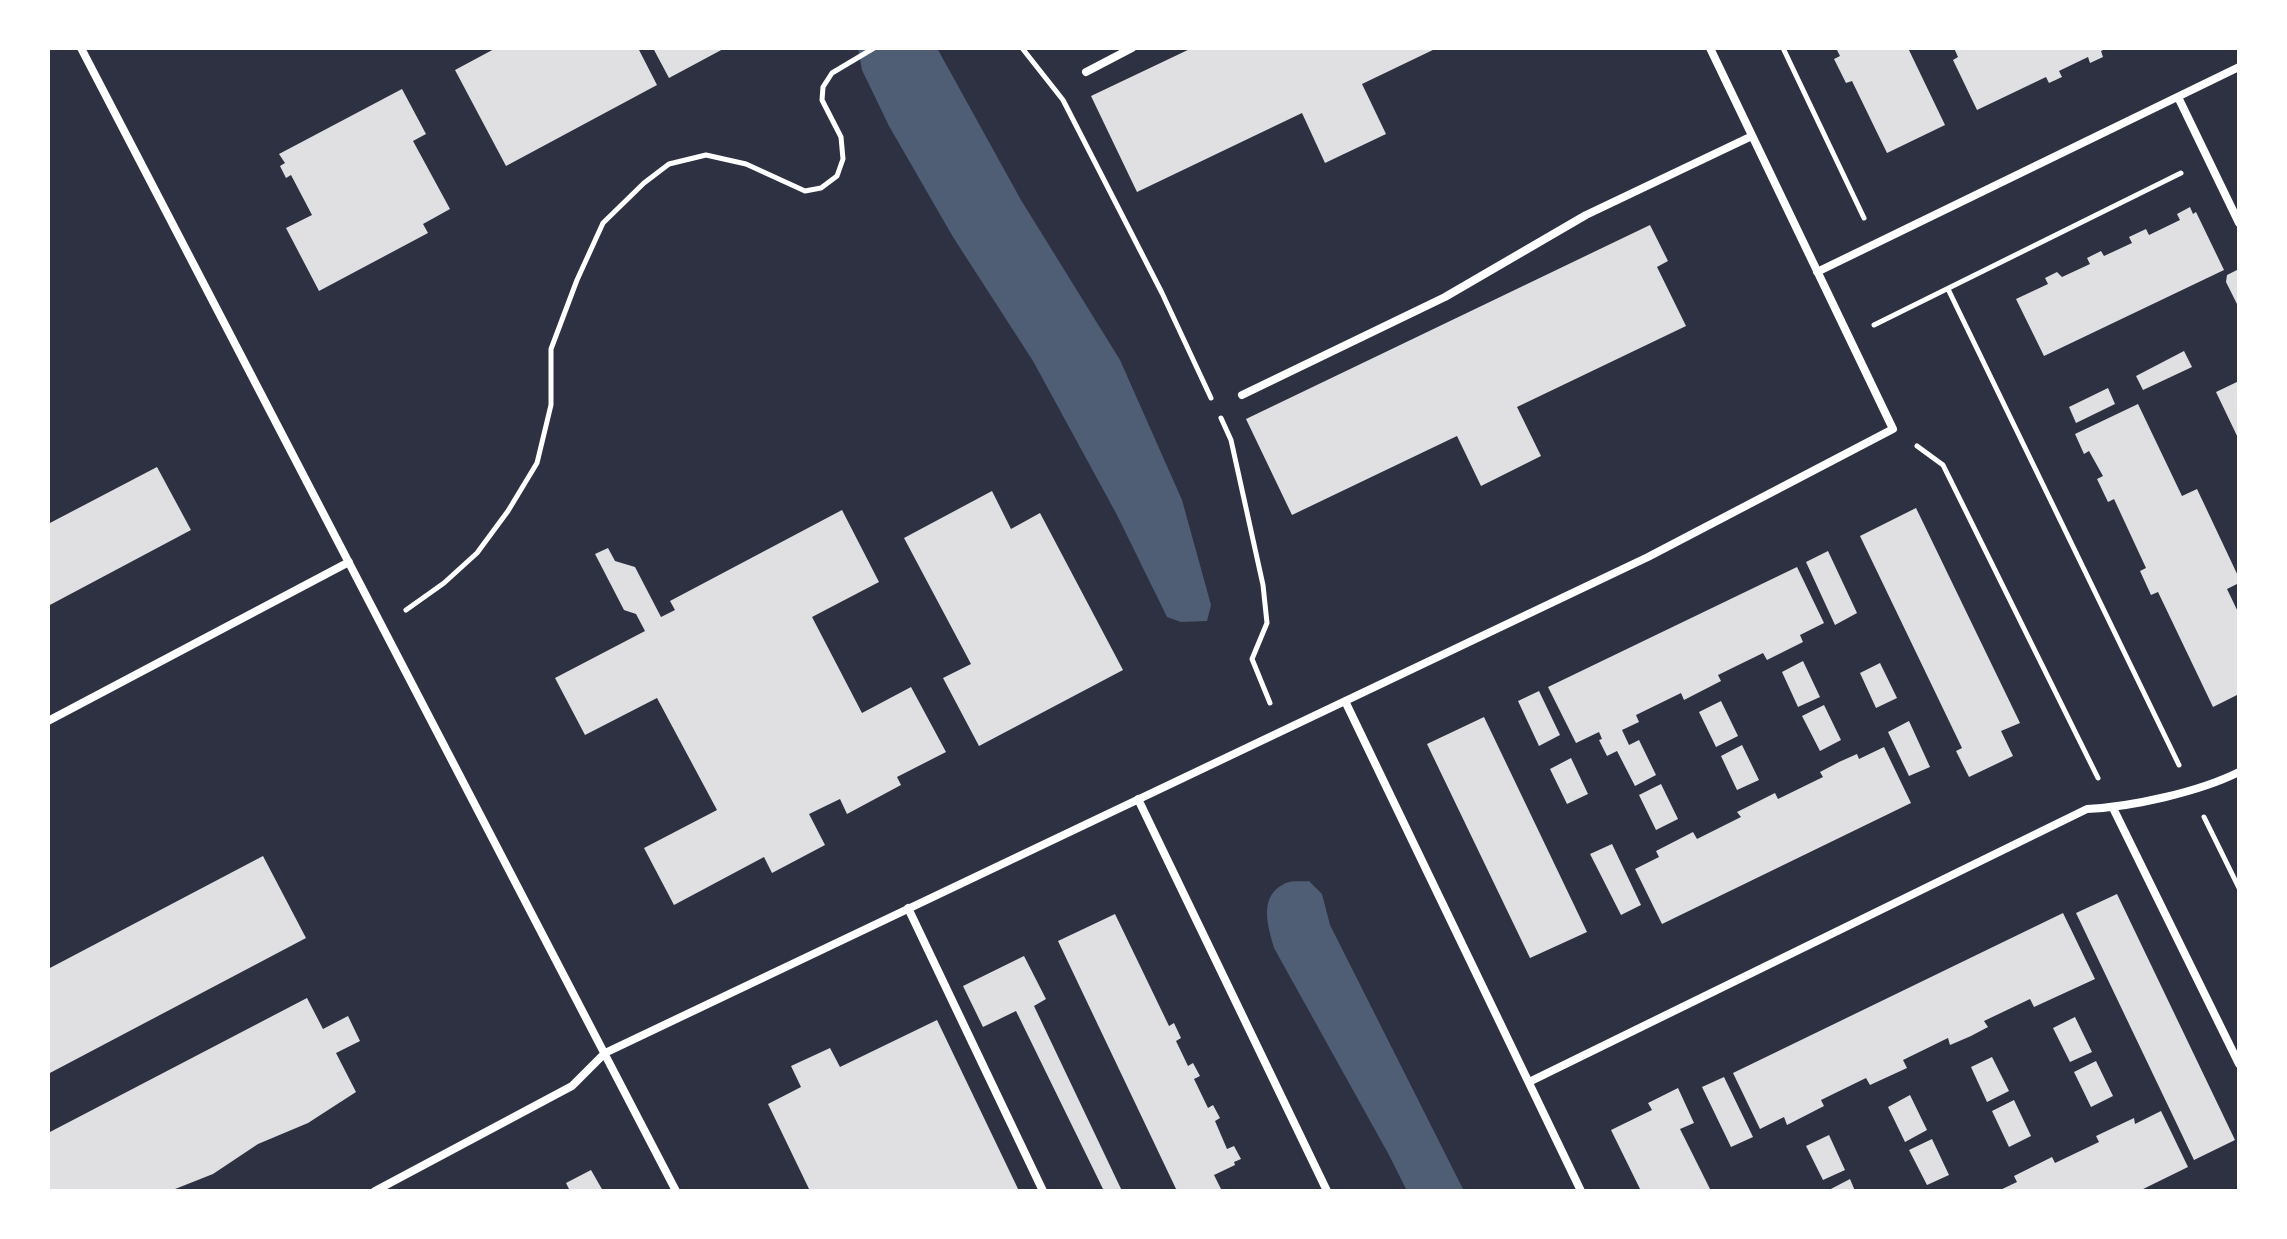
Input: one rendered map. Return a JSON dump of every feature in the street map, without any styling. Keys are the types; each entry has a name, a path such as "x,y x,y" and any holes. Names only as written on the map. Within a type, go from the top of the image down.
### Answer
{"street":[{"path":"81,48 676,1191"},
{"path":"1086,72 1132,48"},
{"path":"375,1191 572,1086 605,1053 1648,557 1893,429 1710,48"},
{"path":"1817,272 2239,67"},
{"path":"2178,97 2239,223"},
{"path":"1242,395 1445,297 1586,215 1752,136"},
{"path":"48,721 349,562"},
{"path":"1345,701 1581,1191"},
{"path":"1529,1082 2087,809 2113,808 2191,790 2239,772"},
{"path":"1138,799 1327,1191"},
{"path":"2113,808 2239,1064"},
{"path":"908,908 1043,1191"}],"path":[{"path":"381,623 405,611 444,583 477,553 508,511 537,463 551,405 551,349 603,223 644,183 669,164 706,155 746,164 805,191 821,188 837,176 843,159 841,137 822,100 823,87 832,73 874,48"},
{"path":"1022,48 1063,100 1162,293 1212,400"},
{"path":"1783,48 1876,244"},
{"path":"1849,337 2208,160"},
{"path":"1948,289 2239,888"},
{"path":"1218,413 1231,440 1263,585 1267,623 1252,659 1282,731"},
{"path":"1893,429 1943,465 2113,808"}],"water":[{"path":"858,48 937,48 1021,200 1120,360 1182,500 1211,605 1207,621 1181,622 1167,617 1117,515 1033,361 953,237 889,126 862,70"},
{"path":"1309,881 1322,894 1330,925 1464,1191 1407,1191 1274,948 1267,913 1271,896 1287,883"}],"building":[{"path":"496,48 638,48 657,85 506,166 455,70"},
{"path":"653,48 725,48 669,78"},
{"path":"1192,48 1437,48 1362,84 1386,134 1325,163 1302,113 1137,192 1091,96"},
{"path":"1836,48 1908,48 1945,125 1887,153 1852,81 1846,83 1834,59 1840,56"},
{"path":"1954,48 2107,48 2101,51 2103,57 2090,63 2088,57 2059,71 2062,77 2049,83 2046,77 1977,110 1953,60 1958,57"},
{"path":"402,89 426,134 413,141 450,209 423,224 428,233 319,291 286,228 312,215 291,175 286,178 280,166 285,163 279,154"},
{"path":"2190,207 2193,214 2196,212 2224,270 2044,356 2016,299 2048,284 2045,278 2057,272 2062,277 2090,264 2087,258 2101,251 2104,256 2132,243 2129,237 2146,229 2149,235 2180,220 2177,214"},
{"path":"1650,225 1668,261 1657,267 1686,326 1517,407 1541,456 1481,486 1457,436 1292,515 1246,419"},
{"path":"2239,269 2239,308 2226,282 2227,275"},
{"path":"2184,351 2192,367 2143,390 2136,376"},
{"path":"2239,381 2239,440 2216,392"},
{"path":"2108,388 2115,404 2076,423 2069,407"},
{"path":"2138,404 2182,496 2197,489 2239,578 2239,583 2227,589 2239,614 2239,694 2213,707 2158,592 2151,595 2140,571 2146,568 2114,499 2108,502 2097,479 2103,476 2089,451 2084,454 2075,434"},
{"path":"157,467 191,530 48,606 48,524"},
{"path":"992,491 1011,529 1040,513 1123,670 979,746 943,678 971,664 904,538"},
{"path":"1916,508 2020,723 2001,731 2013,756 1969,777 1956,751 1962,748 1860,536"},
{"path":"842,510 879,582 812,617 862,713 911,687 946,752 897,777 901,785 847,814 840,799 809,814 825,845 772,873 764,857 674,905 644,848 717,810 657,698 585,735 555,678 645,631 636,614 624,610 595,554 608,548 615,561 635,567 661,617 675,610 670,601"},
{"path":"1828,551 1857,613 1835,625 1806,562"},
{"path":"1797,567 1824,623 1800,635 1803,642 1767,660 1763,653 1718,675 1721,681 1684,700 1681,693 1636,715 1639,722 1622,730 1629,745 1639,740 1656,775 1635,786 1617,751 1607,756 1599,740 1602,739 1599,732 1576,743 1548,687"},
{"path":"1803,661 1820,697 1798,707 1782,672"},
{"path":"1880,663 1897,698 1876,708 1860,673"},
{"path":"1539,691 1560,735 1539,746 1518,701"},
{"path":"1721,701 1738,736 1716,747 1699,712"},
{"path":"1824,705 1841,740 1820,751 1802,716"},
{"path":"1484,717 1587,932 1530,958 1427,744"},
{"path":"1909,721 1930,767 1909,776 1888,732"},
{"path":"1742,745 1759,780 1737,790 1721,756"},
{"path":"1884,747 1911,803 1662,924 1635,869 1659,857 1656,851 1693,832 1697,839 1741,817 1737,812 1775,793 1778,799 1823,777 1820,772 1839,762 1857,754 1859,759"},
{"path":"1571,758 1588,794 1567,804 1550,769"},
{"path":"1661,784 1678,819 1656,830 1639,795"},
{"path":"1612,844 1641,905 1621,915 1590,854"},
{"path":"263,856 306,938 48,1074 48,969"},
{"path":"2117,894 2235,1140 2194,1160 2076,913"},
{"path":"2063,913 2095,979 2034,1007 2030,999 1984,1021 1988,1027 1971,1036 1950,1045 1948,1038 1903,1060 1907,1068 1870,1085 1866,1078 1821,1100 1824,1106 1787,1125 1784,1117 1760,1129 1733,1073"},
{"path":"1115,914 1169,1026 1174,1023 1181,1038 1176,1041 1188,1066 1193,1063 1200,1076 1194,1079 1208,1108 1213,1105 1220,1118 1215,1121 1227,1149 1234,1146 1241,1159 1214,1175 1222,1191 1177,1191 1058,941"},
{"path":"1024,956 1046,999 1034,1006 1122,1191 1104,1191 1016,1011 983,1027 963,986"},
{"path":"307,998 323,1029 348,1016 360,1041 336,1053 356,1092 308,1123 258,1144 213,1174 170,1191 48,1191 48,1133"},
{"path":"2075,1017 2092,1052 2070,1062 2053,1028"},
{"path":"937,1020 1019,1191 810,1191 768,1104 801,1087 791,1066 830,1048 840,1067"},
{"path":"1992,1057 2009,1091 1987,1102 1971,1067"},
{"path":"2096,1061 2113,1096 2091,1107 2074,1072"},
{"path":"1724,1077 1753,1137 1731,1147 1702,1087"},
{"path":"1678,1088 1694,1123 1680,1129 1711,1191 1641,1191 1611,1130 1652,1110 1648,1103"},
{"path":"1910,1095 1927,1130 1905,1142 1888,1107"},
{"path":"2014,1100 2031,1136 2009,1147 1992,1111"},
{"path":"2161,1111 2188,1167 2139,1191 1998,1191 2017,1182 2014,1176 2052,1157 2055,1163 2099,1142 2096,1136 2134,1118 2135,1124"},
{"path":"1829,1135 1845,1170 1823,1180 1806,1146"},
{"path":"1932,1139 1949,1175 1927,1185 1909,1150"},
{"path":"591,1170 603,1191 570,1191 566,1183"},
{"path":"1850,1179 1855,1191 1827,1191"}]}
